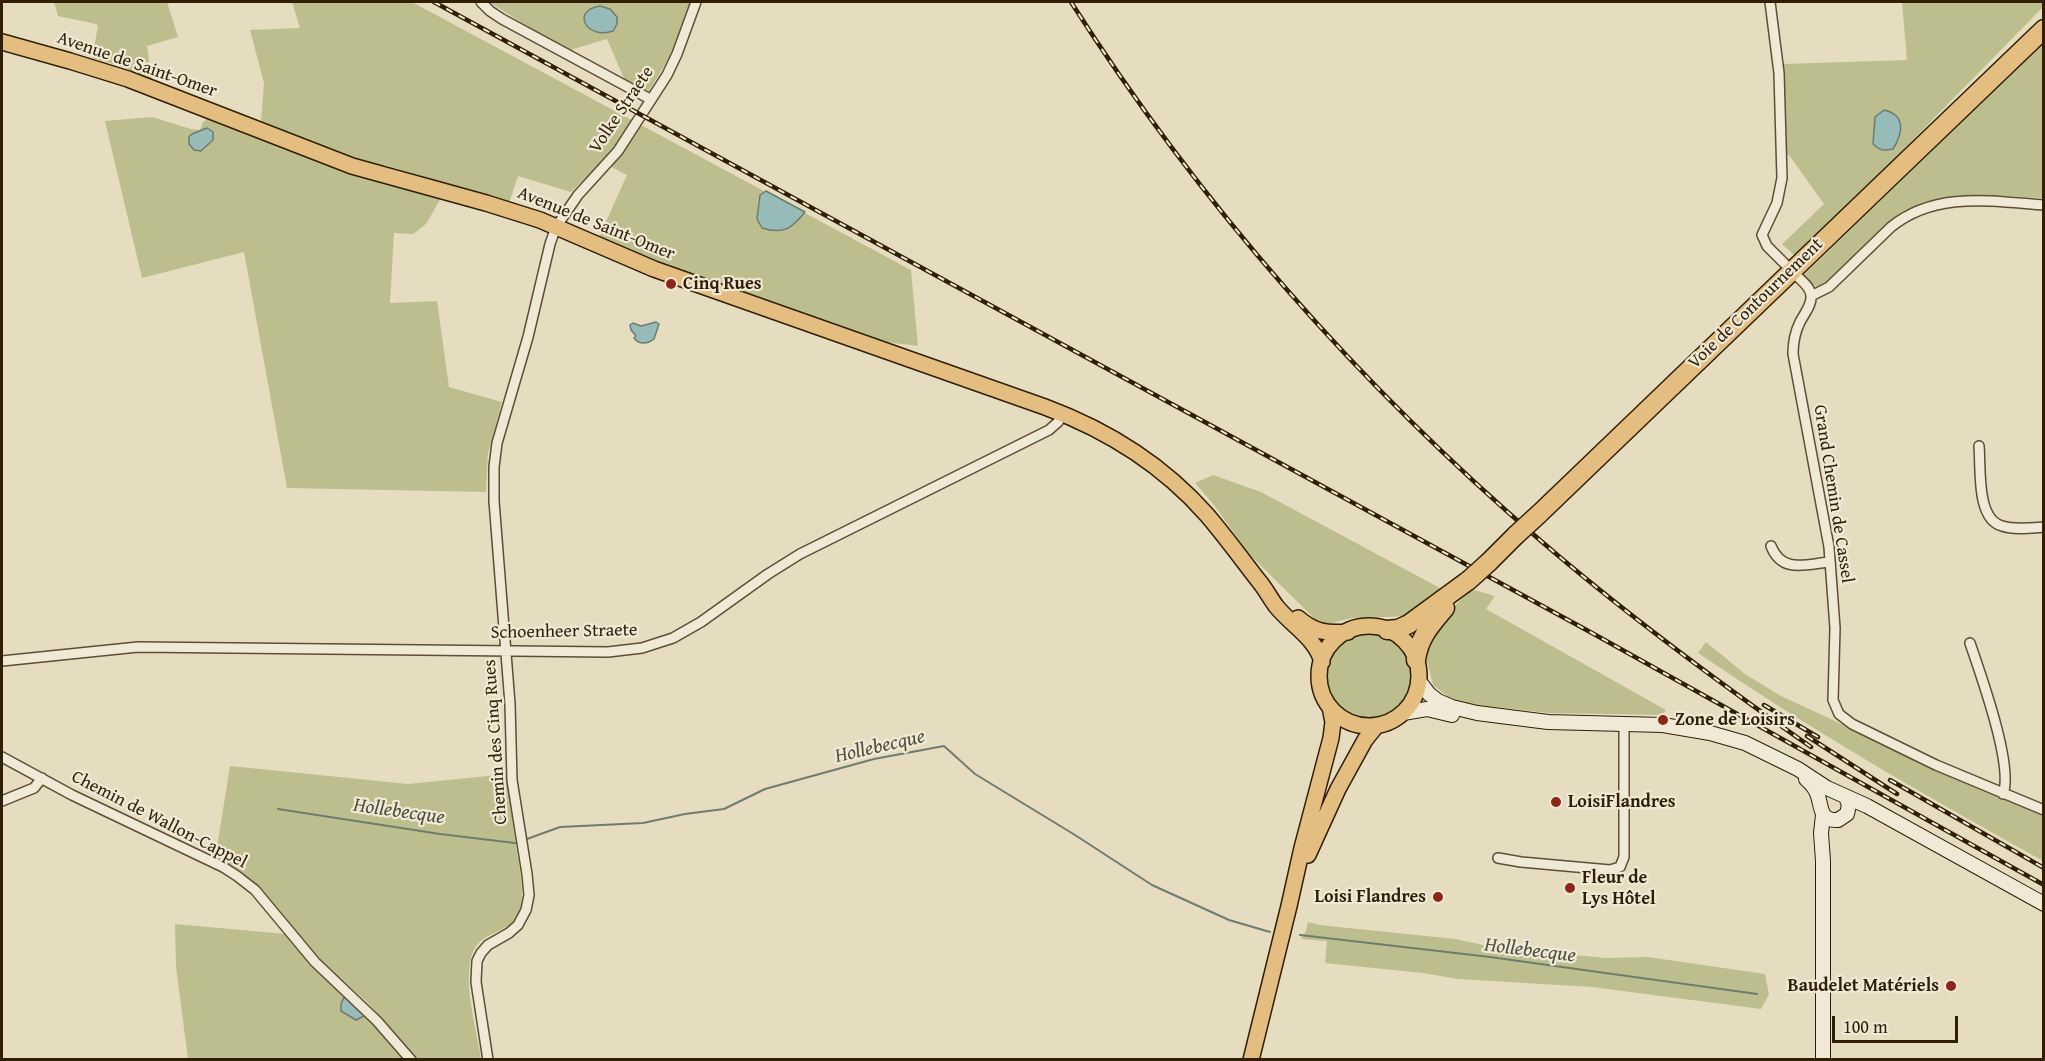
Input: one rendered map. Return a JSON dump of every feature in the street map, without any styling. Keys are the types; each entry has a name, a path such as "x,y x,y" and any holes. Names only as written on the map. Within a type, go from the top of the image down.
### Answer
{"highway":[{"name":"Voie de Contournement","path":"1387,630 1409,624 1469,580 1489,562 2043,29"},
{"name":"Voie de Contournement","path":"1416,660 1426,631 1469,580"}],"main road":[{"name":"Avenue de Saint-Omer","path":"2,42 70,60 128,79 365,170 503,208 556,227 663,272 1064,414 1102,431 1170,479 1208,517 1279,610 1316,646 1322,662"},
{"name":"Avenue de Saint-Omer","path":"1259,581 1311,628 1325,633 1348,632"},
{"path":"1251,1059 1304,837 1332,733 1330,707 1321,686 1322,662 1333,643 1348,632 1365,627 1387,630 1405,642 1416,660 1419,681 1414,698 1403,713 1391,721 1377,725 1353,723 1341,717 1330,707"},
{"path":"1419,681 1429,694 1452,708 1539,721 1682,727 1738,741 1789,764 2043,904"},
{"path":"1403,713 1427,709 1489,723 1540,729 1624,726 1721,743 1752,753 1805,778 1815,788 1832,814"},
{"path":"1289,906 1324,816 1361,747 1377,725"},
{"path":"1832,814 1825,795 1840,794"},
{"path":"1823,1059 1821,831 1832,814 1849,807 1840,794"},
{"path":"1832,814 1861,810 1877,813"}],"street":[{"path":"480,2 502,19 650,99"},
{"name":"Volke Straete","path":"556,227 578,195 618,150 672,65 696,2"},
{"path":"1770,2 1779,73 1782,178 1779,198 1763,230 1762,237 1767,246 1785,264"},
{"path":"1798,277 1809,288 1811,296 1829,287 1891,227 1919,210 1961,201 2012,201 2043,205"},
{"name":"Chemin des Cinq Rues","path":"488,1059 476,982 476,965 484,949 518,925 524,916 529,895 513,787 511,721 495,518 494,459 556,227"},
{"name":"Grand Chemin de Cassel","path":"1811,296 1810,304 1796,329 1793,354 1830,562 1835,636 1832,695 1834,705 1839,714 1852,724 1929,762 2043,810"},
{"name":"Schoenheer Straete","path":"2,661 130,648 614,652 642,648 666,641 701,622 800,554 1049,430 1064,414"},
{"path":"1979,446 1983,503 1987,516 2002,526 2043,527"},
{"path":"1771,546 1776,556 1787,565 1830,562"},
{"path":"1970,642 1997,731 2005,780 2003,794"},
{"path":"1498,858 1610,870 1620,867 1624,856 1624,726"},
{"name":"Chemin de Wallon-Cappel","path":"2,757 90,804 223,867 244,881 266,902 315,962 372,1015 411,1059"},
{"path":"2,801 34,788 42,778"}],"green space":[{"path":"54,2 167,2 178,37 147,46 152,80 120,66 92,58 98,26 58,16"},
{"path":"292,2 412,2 911,270 918,346 877,341 646,259 599,237 627,175 602,162 571,192 518,176 509,203 443,185 438,181 389,166 357,161 261,121 264,83 250,30 300,28"},
{"path":"489,2 690,2 669,58 649,91 626,83 607,39 567,51"},
{"path":"1902,2 2043,2 2043,7 1857,197 1794,255 1782,244 1824,204 1789,155 1785,155 1783,64 1907,60"},
{"path":"2043,44 2043,198 1956,196 1924,202 1903,211 1827,284 1816,286 1803,276"},
{"path":"152,117 200,130 203,122 210,117 308,158 441,198 426,224 413,234 394,233 390,303 437,301 449,387 502,402 488,453 486,492 287,488 244,252 142,278 105,121"},
{"path":"1213,475 1261,492 1440,588 1432,600 1413,613 1403,616 1343,620 1322,626 1250,555 1195,483"},
{"path":"1471,589 1495,596 1486,609 1666,710 1662,715 1549,713 1452,700 1433,685 1424,649 1450,611"},
{"path":"1370,633 1394,640 1406,652 1413,676 1406,700 1394,712 1370,719 1346,712 1334,700 1327,676 1334,652 1346,640"},
{"path":"1706,642 1745,674 1781,696 1932,769 2043,815 2043,861 1868,761 1740,681 1698,653"},
{"path":"230,766 408,784 508,774 522,899 519,913 512,923 485,938 476,947 470,960 470,994 481,1059 417,1059 368,1003 310,950 260,889 236,871 215,860"},
{"path":"1308,922 1455,939 1493,947 1606,958 1648,957 1765,974 1769,994 1761,1009 1592,987 1458,979 1325,963 1327,941 1301,939"},
{"path":"175,924 286,934 311,965 370,1017 407,1059 188,1059 176,967"}],"water":[{"path":"600,6 610,9 617,17 617,24 613,31 596,32 586,24 584,18 586,13"},
{"path":"1884,110 1896,116 1900,125 1899,137 1893,149 1887,150 1880,149 1873,144 1875,117"},
{"path":"207,128 213,132 213,140 201,151 194,150 189,144 189,137"},
{"path":"766,191 805,212 787,229 776,231 762,228 757,219 760,195"},
{"path":"656,322 659,324 654,339 644,343 634,338 636,336 630,325 633,323 641,326"},
{"path":"344,997 366,1015 356,1020 341,1011"}],"waterway":[{"name":"Hollebecque","path":"527,839 560,827 643,823 724,809 765,789 874,759 944,746 975,774 1152,885 1229,920 1270,932"},
{"name":"Hollebecque","path":"278,809 515,843"},
{"name":"Hollebecque","path":"1300,935 1490,957 1757,994"}],"railway":[{"path":"434,2 1592,633 2044,885"},
{"path":"1071,2 1121,77 1228,220 1286,289 1409,420 1474,482 1606,595 1707,673 1811,747"},
{"path":"1764,705 1818,737"},
{"path":"1807,736 1897,794"},
{"path":"1890,780 2044,868"}],"place":[{"name":"Cinq Rues","path":"671,284"},
{"name":"Zone de Loisirs","path":"1663,720"},
{"name":"LoisiFlandres","path":"1556,802"},
{"name":"Fleur de Lys Hôtel","path":"1570,888"},
{"name":"Loisi Flandres","path":"1438,897"},
{"name":"Baudelet Matériels","path":"1951,986"}]}
